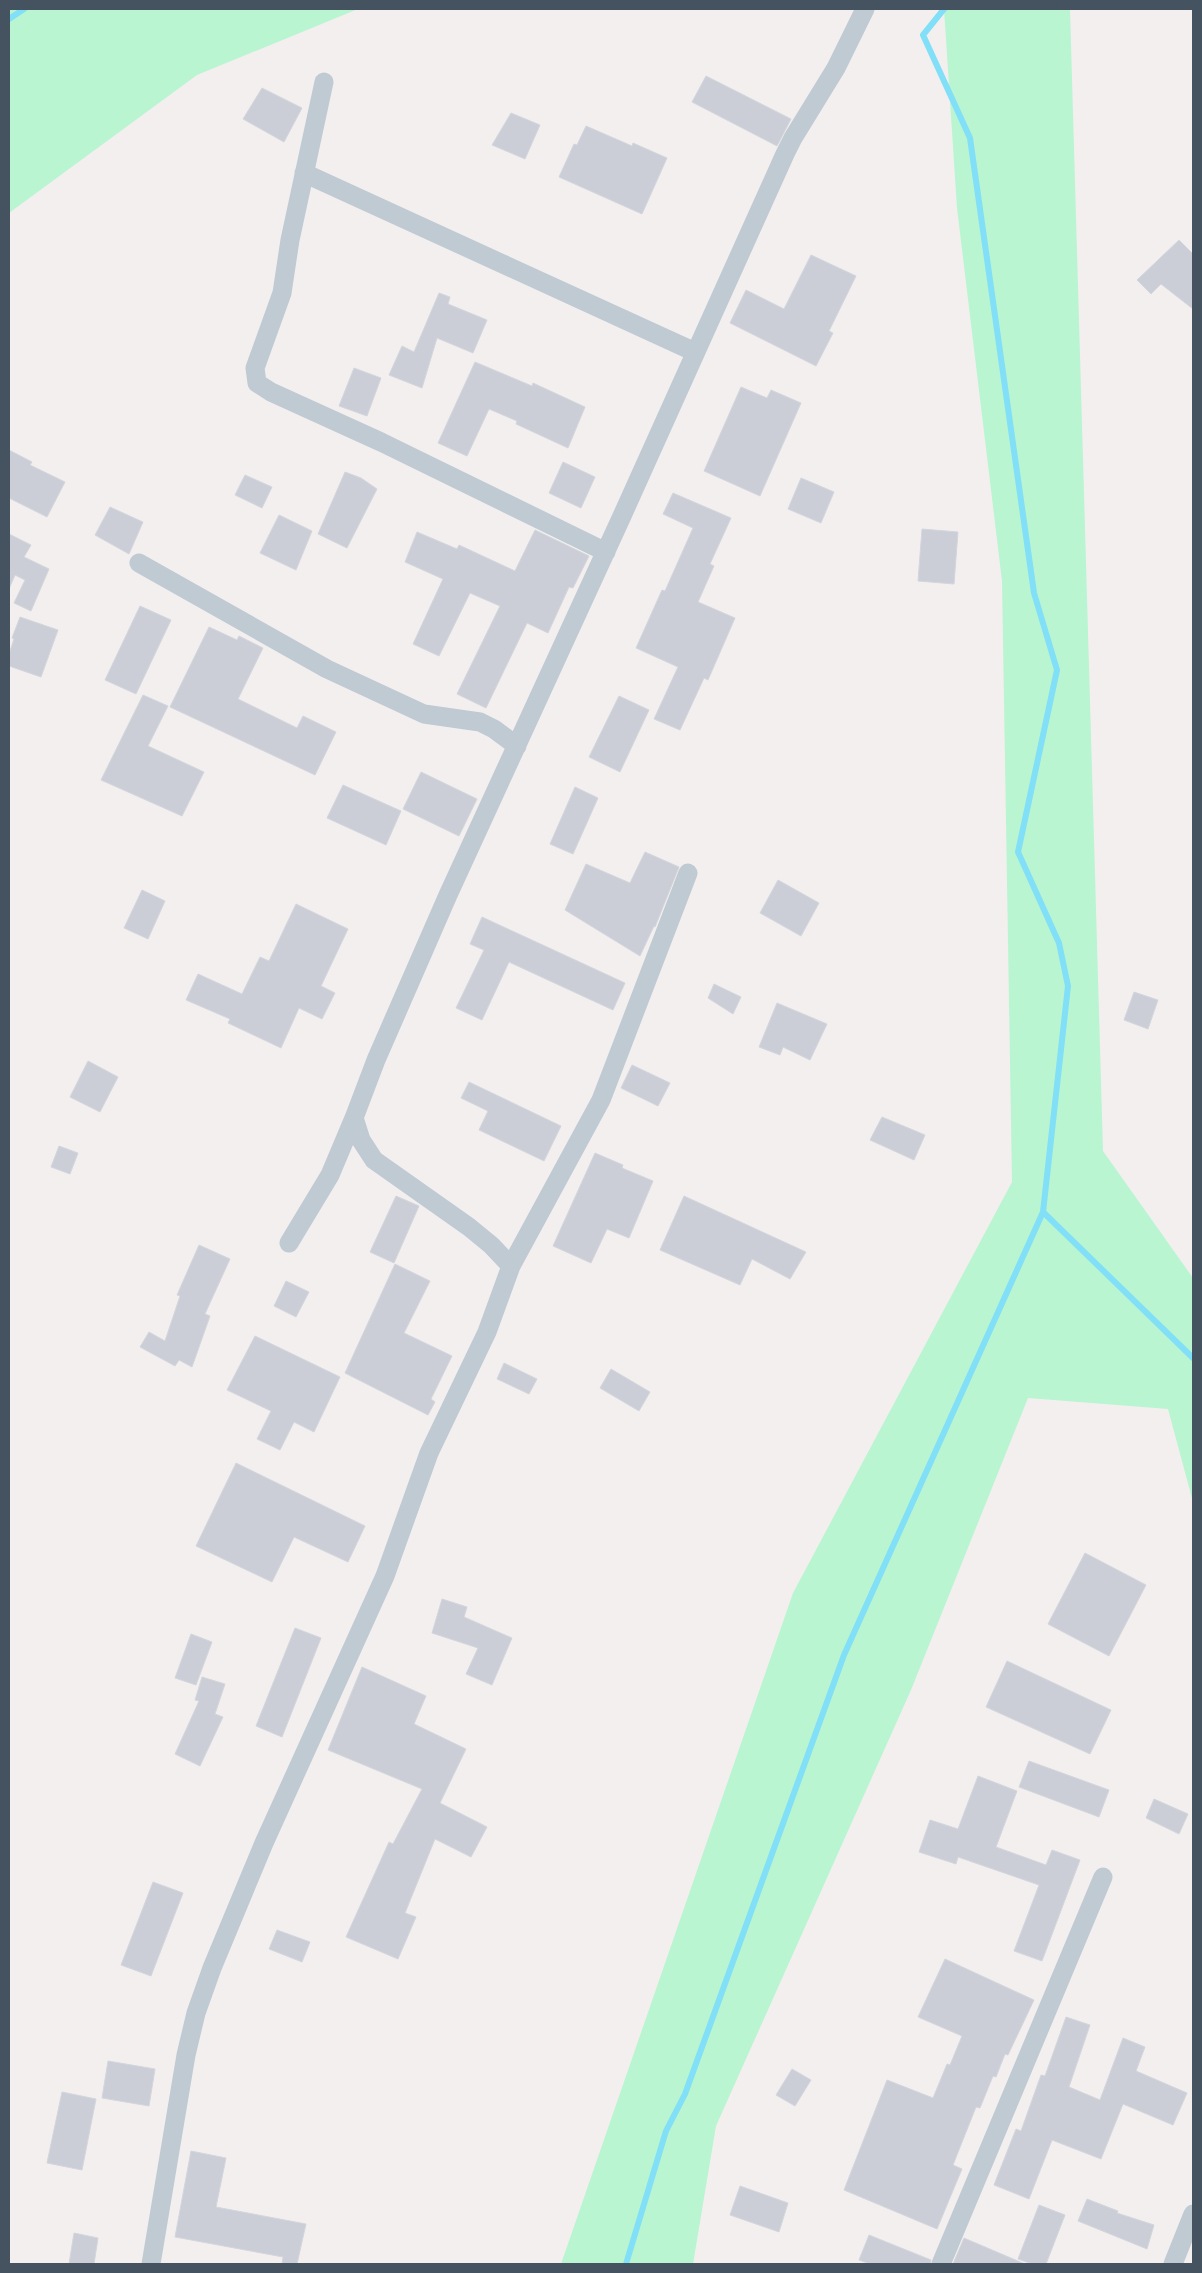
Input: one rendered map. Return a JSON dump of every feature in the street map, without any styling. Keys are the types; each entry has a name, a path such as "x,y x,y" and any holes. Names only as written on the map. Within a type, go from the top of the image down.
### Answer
{"street":[{"path":"289,1243 326,1182 354,1118 372,1068 444,904 793,138 836,68 865,9"},
{"path":"324,82 290,240 282,293 255,368 257,383 271,392 381,442 606,552"},
{"path":"304,173 695,352"},
{"path":"139,563 327,669 424,714 480,722 494,728 517,746"},
{"path":"151,2264 186,2055 196,2013 212,1968 264,1843 385,1576 429,1453 487,1332 511,1266 601,1100 688,873"},
{"path":"354,1118 363,1145 374,1160 469,1227 511,1266"},
{"path":"941,2264 1103,1877"},
{"path":"1173,2264 1193,2214"}],"green space":[{"path":"9,9 358,9 197,75 9,213"},
{"path":"944,9 1070,9 1103,1151 1193,1278 1193,1502 1168,1409 1028,1398 911,1690 716,2126 693,2264 561,2264 793,1593 1012,1182 1002,581 957,208"}],"building":[{"path":"706,76 791,119 777,146 692,102"},
{"path":"262,88 302,108 284,142 243,119"},
{"path":"511,113 540,125 525,159 492,145"},
{"path":"586,126 632,146 633,143 667,158 642,214 559,177 574,144 577,145"},
{"path":"1179,240 1193,254 1193,309 1161,284 1151,294 1137,280"},
{"path":"811,255 856,276 829,331 833,333 816,366 730,323 746,290 784,309"},
{"path":"439,293 450,297 448,304 487,320 473,353 437,338 422,388 389,375 402,346 414,352"},
{"path":"475,362 532,386 533,383 585,407 568,448 516,424 517,421 489,409 467,456 438,443"},
{"path":"354,368 381,378 367,416 339,406"},
{"path":"741,387 767,398 771,390 801,403 760,496 704,471"},
{"path":"9,450 32,462 30,465 65,482 47,517 9,498"},
{"path":"563,462 595,477 581,508 549,493"},
{"path":"345,472 361,478 377,489 347,548 318,534"},
{"path":"245,475 272,487 262,508 235,495"},
{"path":"801,478 834,492 821,523 788,509"},
{"path":"673,493 731,518 710,564 714,566 698,602 735,618 708,680 704,678 680,730 654,719 678,667 636,648 662,590 665,591 693,528 663,514"},
{"path":"110,507 143,522 129,554 95,535"},
{"path":"279,515 312,531 296,570 260,553"},
{"path":"922,529 958,532 954,584 918,581"},
{"path":"535,530 589,556 573,588 569,587 548,633 527,623 486,708 457,694 500,606 470,593 439,656 413,644 443,579 405,562 417,532 457,549 459,545 515,571"},
{"path":"9,534 31,545 24,557 49,569 31,611 14,603 25,580 15,575 9,589"},
{"path":"140,606 171,620 136,694 105,680"},
{"path":"20,617 58,630 41,677 9,666 9,654 14,639 12,638"},
{"path":"209,627 237,640 239,636 263,648 238,699 297,728 303,716 336,732 315,775 170,707"},
{"path":"143,695 168,706 148,746 204,772 182,816 101,780"},
{"path":"619,696 649,710 620,772 589,757"},
{"path":"421,772 477,799 459,836 403,809"},
{"path":"343,785 401,811 386,845 327,818"},
{"path":"575,787 598,798 573,854 550,844"},
{"path":"645,852 679,867 655,927 640,956 565,910 586,864 630,883"},
{"path":"778,880 819,903 801,936 760,913"},
{"path":"142,890 165,901 148,939 124,928"},
{"path":"296,904 348,929 321,986 335,993 322,1019 299,1008 281,1048 228,1023 230,1019 186,1000 198,974 242,994 260,957 269,961"},
{"path":"482,917 625,983 613,1010 509,962 482,1020 456,1008 484,950 470,944"},
{"path":"714,984 741,997 733,1014 708,998"},
{"path":"1134,992 1158,1000 1148,1029 1124,1020"},
{"path":"777,1003 827,1024 810,1060 783,1047 780,1055 759,1047"},
{"path":"88,1061 118,1077 100,1112 70,1097"},
{"path":"632,1065 670,1083 658,1106 621,1088"},
{"path":"469,1082 561,1126 544,1161 479,1130 488,1111 461,1098"},
{"path":"882,1117 925,1135 914,1160 870,1140"},
{"path":"59,1146 78,1153 70,1174 51,1167"},
{"path":"595,1153 623,1165 622,1168 653,1181 629,1238 607,1229 591,1263 553,1246"},
{"path":"396,1196 419,1206 394,1263 370,1252"},
{"path":"684,1196 806,1252 790,1279 752,1259 740,1285 660,1250"},
{"path":"199,1245 230,1259 205,1314 210,1316 192,1367 179,1360 175,1366 140,1347 149,1332 165,1341 180,1296 177,1295"},
{"path":"395,1264 430,1281 404,1333 452,1356 431,1399 435,1402 428,1415 345,1373"},
{"path":"286,1281 309,1292 296,1317 274,1306"},
{"path":"255,1336 340,1377 314,1432 294,1422 280,1450 257,1439 271,1411 227,1390"},
{"path":"504,1363 537,1379 529,1394 497,1379"},
{"path":"611,1369 650,1392 639,1411 600,1388"},
{"path":"236,1463 365,1526 348,1562 294,1537 272,1582 196,1546"},
{"path":"1085,1553 1146,1585 1109,1656 1048,1624"},
{"path":"442,1599 467,1607 464,1617 512,1638 492,1685 466,1674 478,1648 432,1633"},
{"path":"295,1628 321,1638 282,1737 256,1726"},
{"path":"191,1634 212,1642 196,1685 175,1678"},
{"path":"1007,1661 1111,1710 1090,1754 986,1707"},
{"path":"362,1667 426,1696 414,1724 466,1749 440,1803 487,1827 471,1857 435,1839 405,1913 416,1917 398,1959 346,1937 389,1842 393,1844 422,1789 328,1750"},
{"path":"202,1677 225,1684 215,1714 223,1717 200,1766 175,1754 199,1701 195,1700"},
{"path":"1029,1761 1109,1790 1099,1817 1019,1787"},
{"path":"978,1776 1017,1791 996,1847 1046,1865 1052,1850 1080,1860 1042,1961 1014,1951 1039,1885 958,1857 956,1864 919,1852 930,1820 958,1829"},
{"path":"1154,1799 1188,1814 1179,1834 1146,1818"},
{"path":"153,1882 183,1893 151,1976 121,1965"},
{"path":"277,1930 310,1942 302,1962 269,1949"},
{"path":"945,1959 1034,2000 1008,2055 1005,2054 996,2077 993,2076 980,2108 976,2107 953,2165 962,2169 937,2229 844,2190 887,2080 933,2098 947,2064 950,2065 962,2036 918,2017"},
{"path":"1066,2017 1090,2025 1069,2087 1100,2100 1123,2038 1145,2047 1136,2071 1187,2093 1173,2125 1123,2104 1101,2159 1052,2140 1029,2199 994,2185 1016,2129 1021,2131 1041,2075 1045,2076"},
{"path":"108,2061 155,2069 149,2106 102,2098"},
{"path":"792,2069 811,2080 795,2106 776,2095"},
{"path":"62,2092 96,2099 82,2170 47,2163"},
{"path":"191,2151 226,2158 216,2207 306,2224 297,2264 282,2264 283,2257 175,2237"},
{"path":"740,2186 788,2203 779,2232 730,2215"},
{"path":"1087,2199 1118,2211 1117,2213 1154,2225 1147,2249 1078,2221"},
{"path":"1039,2205 1065,2215 1046,2264 1032,2264 1018,2259"},
{"path":"74,2233 98,2238 94,2264 69,2264"},
{"path":"869,2235 931,2260 930,2264 870,2264 859,2260"},
{"path":"964,2238 1025,2264 953,2264"}],"waterway":[{"path":"9,19 24,9"},
{"path":"626,2264 666,2131 685,2094 844,1655 1043,1212 1068,986 1059,943 1018,852 1057,670 1034,593 970,138 923,35 944,9"},
{"path":"1043,1212 1193,1358"}]}
